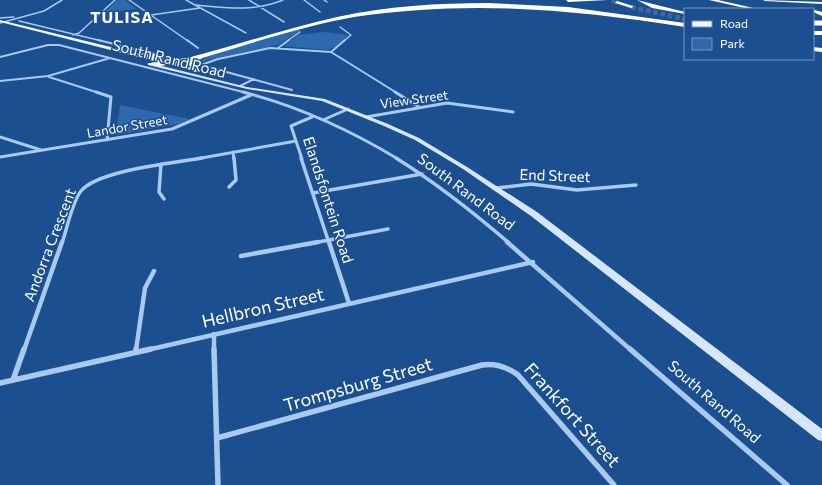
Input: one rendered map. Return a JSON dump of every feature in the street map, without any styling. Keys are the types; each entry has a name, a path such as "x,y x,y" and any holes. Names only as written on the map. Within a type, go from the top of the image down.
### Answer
{"highway":[{"path":"137,55 164,57 198,50 346,11 385,5 484,0"},
{"path":"488,0 561,3 638,11"},
{"path":"527,0 606,0"},
{"path":"639,0 654,7 684,13"},
{"path":"711,0 757,8"},
{"path":"728,0 757,8"},
{"path":"738,0 773,7"},
{"path":"766,0 822,4"},
{"path":"756,1 785,7"},
{"path":"303,22 387,7 470,2 556,4 684,17"},
{"path":"617,2 631,7"},
{"path":"813,8 813,6 822,4"},
{"path":"150,64 172,67 206,54 307,25 355,15 420,7 492,5 569,10 684,26"},
{"path":"814,10 822,20"},
{"path":"648,12 684,17"},
{"path":"172,67 174,60 198,50"},
{"path":"195,70 190,66 191,62 206,54"}],"main road":[{"name":"South Rand Road","path":"1,21 137,55 237,86 308,97 348,109 417,139 497,188 556,230 822,436"},
{"name":"South Rand Road","path":"1,21 150,64"},
{"name":"South Rand Road","path":"172,67 195,70 237,86"}],"street":[{"path":"1,21 50,9 62,0"},
{"path":"73,35 79,33 112,1 115,0"},
{"path":"129,0 198,50"},
{"path":"186,0 246,33"},
{"path":"249,0 284,22"},
{"path":"196,5 261,8 272,6 283,0"},
{"path":"304,0 320,12"},
{"path":"151,15 211,6"},
{"path":"1,21 38,13"},
{"path":"19,21 154,54"},
{"path":"331,52 351,35 340,27"},
{"path":"278,48 300,32"},
{"name":"South Rand Road","path":"0,58 44,46 59,45 276,101 312,117 323,120 362,139 422,174 472,211 533,262 787,485"},
{"path":"278,48 331,52 419,107"},
{"name":"South Rand Road","path":"278,48 218,59 204,63 201,66 255,79 292,90"},
{"path":"0,81 48,76 110,58"},
{"path":"48,76 112,97 107,140"},
{"name":"South Rand Road","path":"237,86 255,79"},
{"name":"Landor Street","path":"0,157 172,128 251,94"},
{"name":"View Street","path":"366,117 450,103 513,112"},
{"path":"323,120 348,109"},
{"name":"Elandsfontein Road","path":"312,117 292,126 349,303"},
{"path":"0,137 44,150"},
{"name":"Andorra Crescent","path":"13,380 81,190 94,181 108,175 161,164 296,141"},
{"path":"229,187 236,180 233,152"},
{"path":"161,164 159,192 161,197 164,199"},
{"path":"313,193 422,174"},
{"name":"End Street","path":"497,188 531,184 577,190 636,185"},
{"path":"241,256 388,229"},
{"name":"Hellbron Street","path":"0,383 533,262"},
{"path":"136,352 145,288 154,272"},
{"path":"214,334 218,485"},
{"name":"Trompsburg Street","path":"217,438 486,364 506,367"},
{"name":"Frankfort Street","path":"506,367 525,382 614,485"}],"green space":[{"path":"125,0 137,9 104,13 116,1"},
{"path":"298,29 300,31 278,45 212,59 197,64 191,63 195,60"},
{"path":"324,32 349,35 336,47 327,50 284,46 298,35"},
{"path":"120,105 190,119 178,124 116,135"}],"tunnel":[{"path":"612,0 617,2"},
{"path":"631,7 684,19"}],"district":[{"name":"TULISA","path":"122,17"}]}
